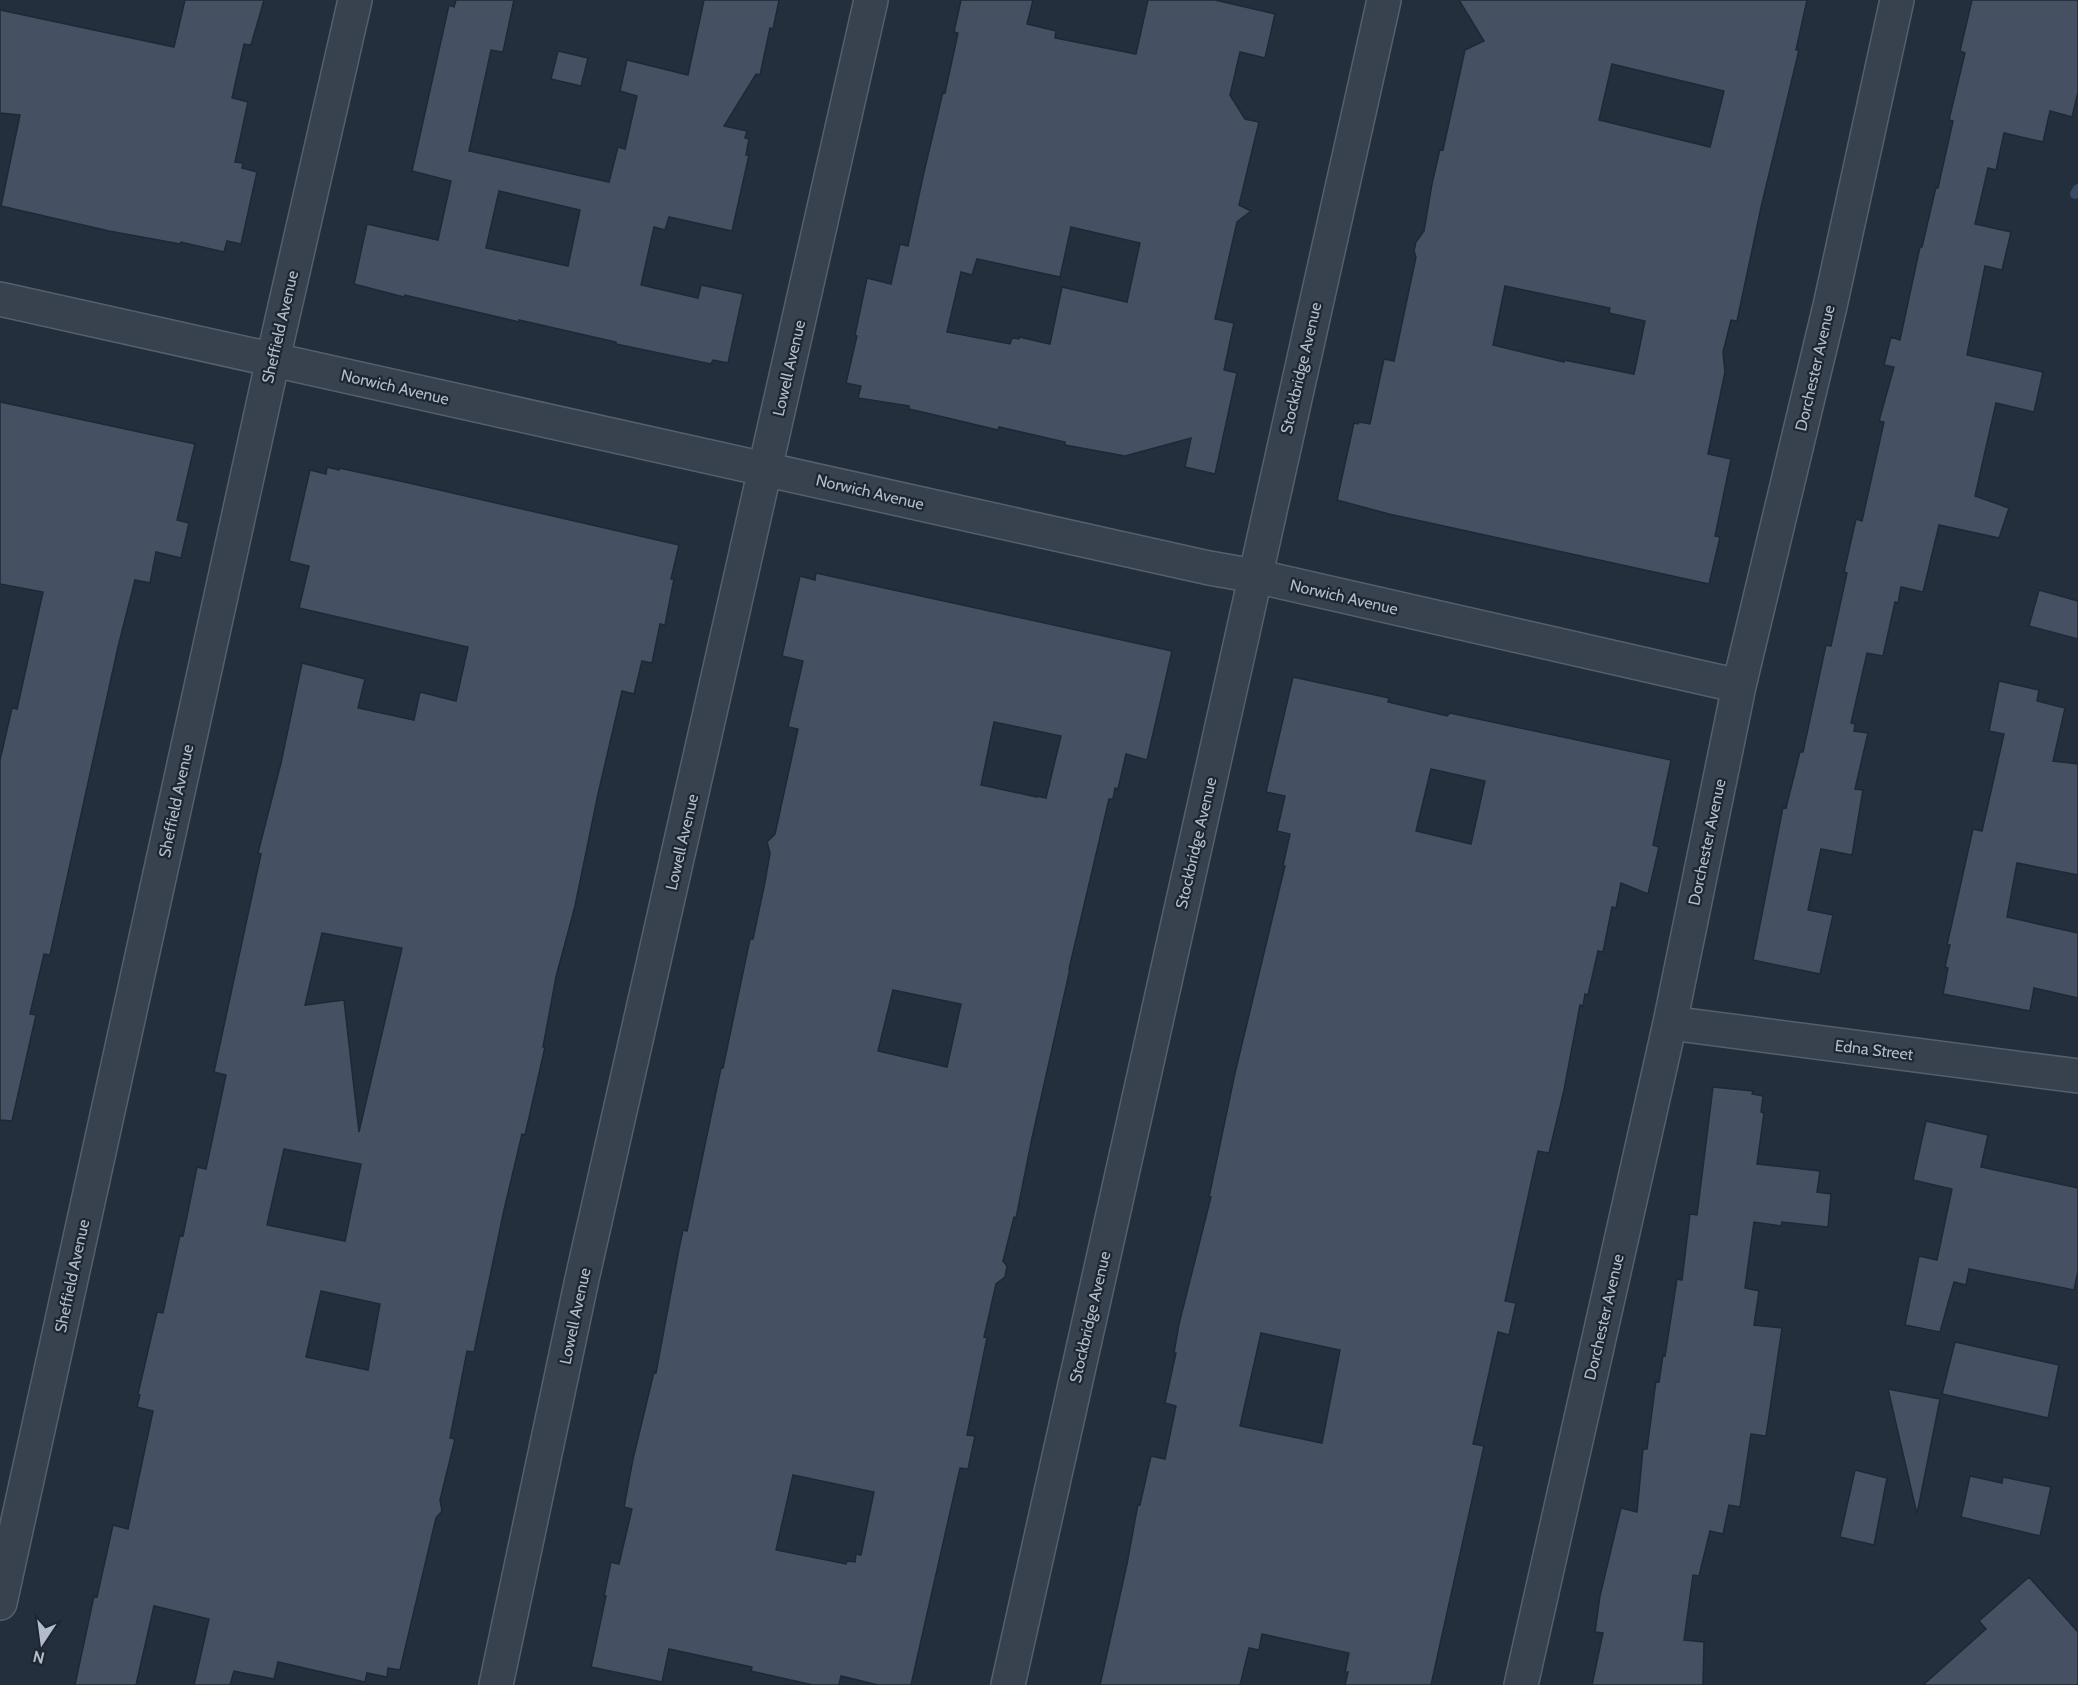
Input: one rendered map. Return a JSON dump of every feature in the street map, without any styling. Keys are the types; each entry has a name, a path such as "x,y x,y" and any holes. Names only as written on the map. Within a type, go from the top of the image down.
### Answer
{"street":[{"name":"Sheffield Avenue","path":"0,1603 273,359 355,0"},
{"name":"Lowell Avenue","path":"496,1685 582,1279 871,0"},
{"name":"Stockbridge Avenue","path":"1008,1685 1384,0"},
{"name":"Dorchester Avenue","path":"1521,1685 1670,1023 1739,686 1830,306 1897,0"},
{"name":"Norwich Avenue","path":"0,299 1209,568 1255,576 1739,686"},
{"name":"Edna Street","path":"1670,1023 2078,1076"}],"building":[{"path":"185,0 264,0 251,45 244,44 232,98 248,102 235,162 243,163 242,168 257,172 241,244 227,241 224,252 181,242 180,244 109,231 1,206 20,115 0,113 0,10 174,47"},
{"path":"456,0 514,0 503,52 491,50 469,151 609,182 618,147 625,149 637,96 620,91 627,60 688,75 704,0 779,0 773,29 770,28 760,75 756,74 724,126 747,131 745,138 749,139 746,155 749,155 732,231 669,217 665,230 654,227 641,285 698,298 701,285 743,294 728,363 713,360 711,364 616,344 616,342 405,295 404,297 354,284 367,224 438,240 451,181 412,171 449,5 454,7","holes":["499,191 580,210 568,266 486,248"]},
{"path":"961,0 1033,0 1027,24 1056,31 1055,38 1136,54 1148,0 1215,0 1275,14 1265,58 1240,52 1230,95 1245,119 1259,122 1239,205 1251,211 1237,222 1215,319 1234,323 1224,370 1237,373 1215,474 1185,467 1191,438 1125,456 1065,445 1065,442 999,427 998,430 909,409 909,406 858,398 861,386 846,383 867,278 891,284 900,244 908,246 958,33 954,32","holes":["1071,227 1140,243 1127,302 1062,287 1050,344 1019,337 1019,339 1012,338 1010,344 947,332 961,272 972,275 977,259 1060,277"]},
{"path":"1459,0 1807,0 1796,50 1799,50 1762,203 1737,321 1731,320 1723,352 1725,372 1708,454 1731,459 1715,536 1720,537 1709,584 1389,514 1337,500 1354,423 1370,424 1384,359 1394,361 1416,257 1414,251 1416,242 1424,231 1432,184 1440,149 1443,150 1465,50 1484,41","holes":["1612,64 1724,91 1710,147 1599,120","1505,286 1610,308 1609,313 1645,321 1634,374 1564,360 1564,362 1493,345"]},
{"path":"1972,0 2078,0 2078,92 2072,117 2050,111 2043,142 2004,133 1996,170 1988,168 1975,224 2011,232 2002,270 1985,266 1967,355 2043,372 2034,412 1996,403 1975,496 2009,508 1999,538 1939,525 1923,592 1901,587 1898,603 1895,602 1883,656 1867,653 1851,723 1855,724 1854,731 1868,733 1855,789 1863,790 1852,855 1821,849 1808,910 1833,915 1820,974 1753,960 1783,807 1786,808 1800,752 1803,752 1826,645 1831,646 1856,519 1862,521 1884,422 1879,421 1894,367 1884,365 1891,337 1900,340 1920,247 1922,247 1936,187 1938,188 1953,121 1949,120 1965,53 1960,51"},
{"path":"558,51 588,58 581,86 551,79"},
{"path":"0,402 195,444 177,520 189,523 181,558 156,552 150,583 135,580 50,955 44,954 30,1014 36,1015 12,1121 0,1120 0,760 12,708 17,709 43,592 0,584"},
{"path":"327,467 339,470 339,468 679,545 671,579 674,579 665,625 660,624 652,663 642,661 634,694 622,691 575,906 556,977 543,1047 545,1047 525,1135 522,1134 504,1210 474,1352 467,1351 450,1438 455,1439 440,1500 442,1511 436,1518 400,1670 388,1668 387,1677 367,1673 365,1682 278,1662 274,1679 234,1671 230,1685 194,1685 209,1619 154,1606 136,1685 75,1685 94,1596 97,1597 113,1525 128,1529 153,1411 137,1407 140,1395 138,1394 157,1312 163,1313 180,1235 183,1236 197,1167 206,1169 226,1075 214,1072 261,854 258,853 281,763 302,663 365,679 358,708 414,720 420,692 456,701 468,647 299,608 309,566 289,561 310,470 326,474","holes":["322,933 402,948 359,1132 344,1000 305,1005","284,1149 361,1164 345,1241 267,1225","321,1291 380,1304 368,1370 306,1357"]},
{"path":"816,573 1172,651 1147,760 1126,754 1118,789 1115,788 1113,799 1109,799 1069,969 1016,1218 1014,1217 1003,1261 1007,1266 1005,1277 996,1284 984,1337 987,1338 967,1435 975,1436 968,1469 960,1468 911,1685 878,1685 841,1676 839,1685 813,1685 751,1671 752,1667 669,1649 662,1682 591,1667 611,1562 619,1564 632,1509 624,1507 633,1459 654,1372 656,1373 683,1230 687,1231 750,939 753,939 770,853 767,842 775,834 798,729 788,727 803,661 782,656 800,576 815,580","holes":["994,722 1061,736 1046,798 981,785","893,990 961,1004 947,1067 878,1051","793,1475 874,1492 861,1555 856,1554 855,1562 847,1561 846,1564 776,1550"]},
{"path":"2039,590 2078,601 2078,639 2029,626"},
{"path":"1293,677 1389,698 1388,702 1447,716 1450,713 1671,760 1653,845 1659,847 1648,894 1621,883 1616,908 1612,907 1603,952 1598,951 1588,995 1585,994 1583,1006 1580,1005 1549,1153 1538,1151 1505,1301 1516,1303 1509,1335 1498,1332 1473,1444 1484,1446 1431,1685 1345,1685 1349,1653 1262,1634 1259,1650 1249,1648 1240,1685 1100,1685 1138,1504 1140,1505 1151,1456 1165,1459 1176,1406 1165,1403 1176,1353 1174,1353 1179,1324 1211,1197 1209,1197 1235,1073 1285,866 1283,866 1290,834 1277,831 1285,796 1266,792","holes":["1431,769 1485,781 1471,844 1416,831","1261,1333 1340,1350 1322,1443 1240,1426"]},
{"path":"1999,681 2039,690 2037,701 2065,708 2053,761 2078,764 2078,875 2017,863 2007,917 2078,933 2078,998 2034,988 2030,1011 1943,994 1948,968 1945,967 1950,945 1947,945 1973,829 1982,831 2004,734 1989,731"},
{"path":"1713,1087 1753,1091 1752,1094 1763,1096 1761,1112 1764,1113 1757,1164 1820,1171 1817,1192 1831,1194 1828,1227 1782,1222 1781,1226 1754,1222 1745,1288 1759,1291 1754,1325 1782,1328 1766,1436 1751,1434 1740,1507 1729,1505 1723,1534 1710,1531 1699,1576 1693,1575 1684,1640 1704,1642 1703,1685 1592,1685 1603,1633 1595,1632 1600,1596 1621,1508 1637,1512 1643,1449 1647,1449 1656,1381 1659,1382 1663,1355 1665,1356 1677,1279 1682,1280 1690,1214 1697,1215"},
{"path":"1926,1121 1988,1135 1981,1167 2078,1188 2078,1271 2074,1290 1969,1269 1966,1285 1954,1282 1940,1332 1905,1325 1919,1256 1937,1260 1952,1189 1913,1180"},
{"path":"1955,1342 2059,1365 2048,1418 1942,1394"},
{"path":"1888,1389 1940,1399 1917,1514"},
{"path":"1855,1470 1887,1478 1874,1545 1840,1537"},
{"path":"1970,1476 2002,1483 2003,1477 2051,1487 2040,1536 1961,1517"},
{"path":"2029,1577 2078,1632 2078,1685 1923,1685 1986,1629 1979,1621"}],"waterway":[{"path":"2075,194 2078,189"}]}
